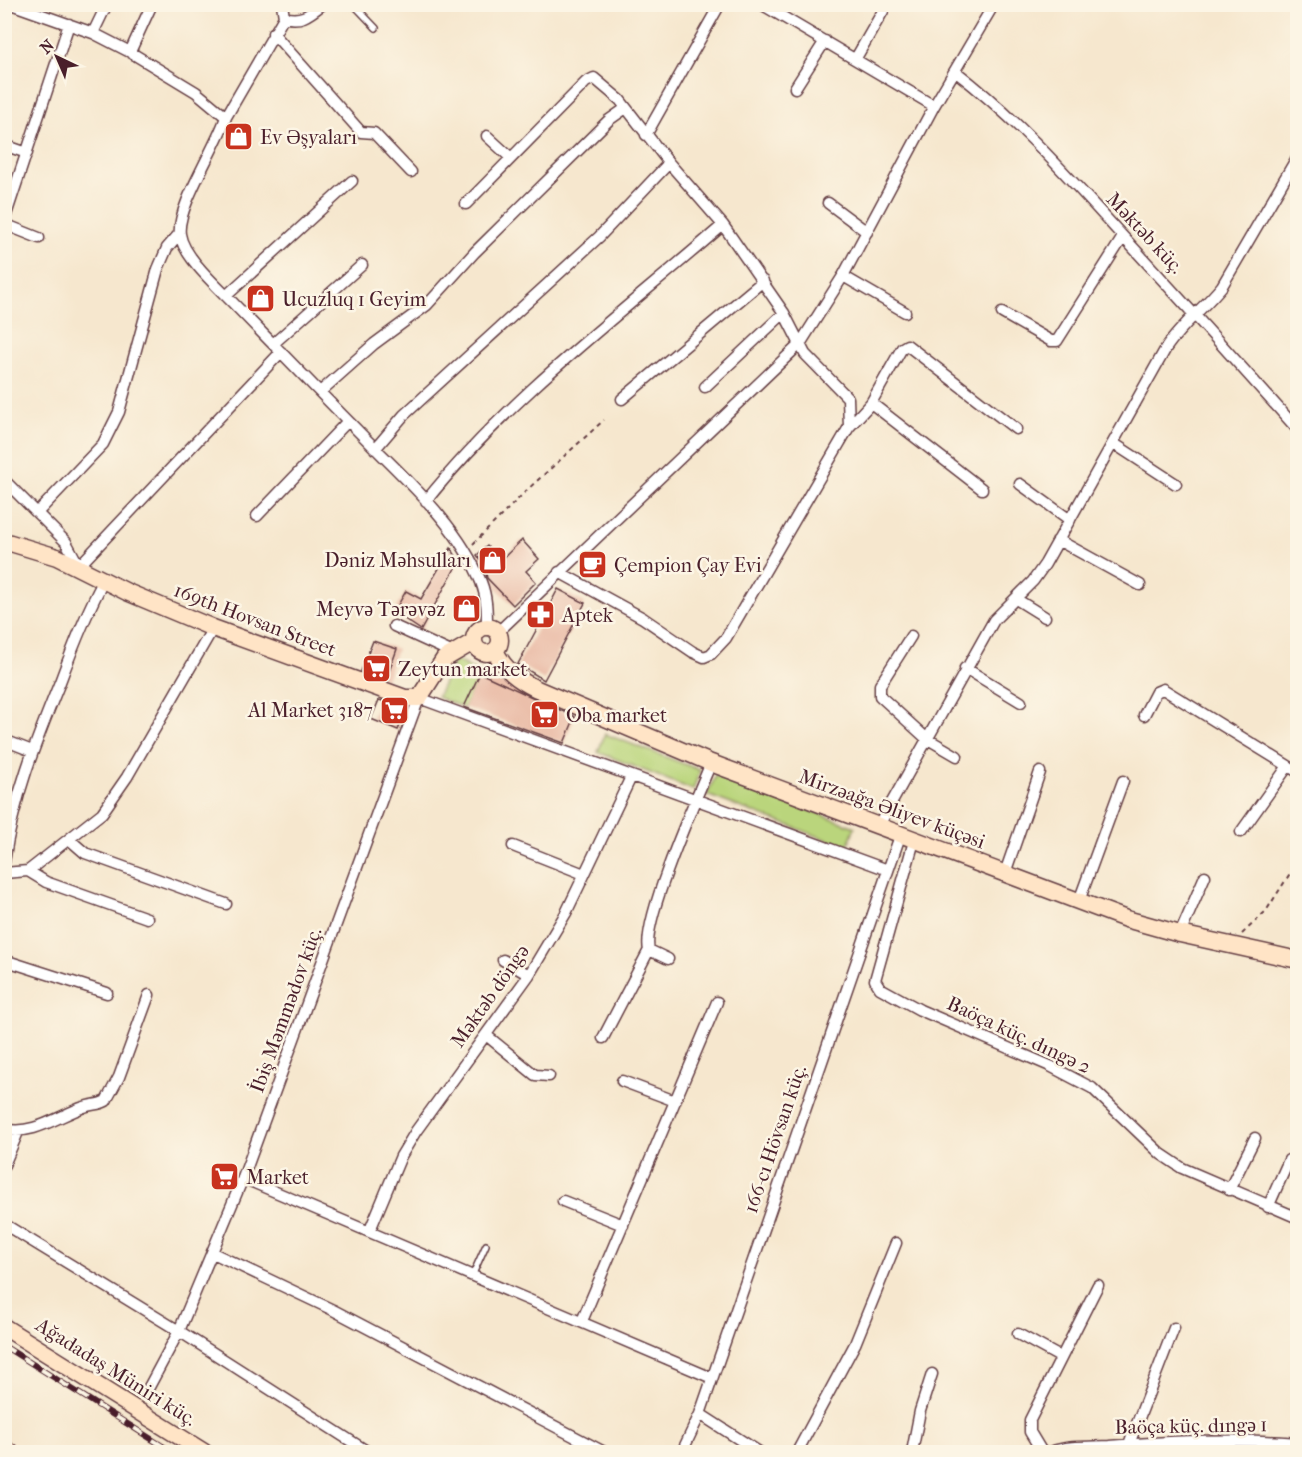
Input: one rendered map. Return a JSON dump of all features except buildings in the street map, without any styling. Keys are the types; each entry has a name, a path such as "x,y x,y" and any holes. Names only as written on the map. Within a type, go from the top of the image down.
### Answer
{"street":[{"path":"93,33 106,4"},
{"path":"130,52 152,4"},
{"path":"37,513 103,444 119,412 158,269 167,248 179,234 186,205 220,136 226,117 284,17 285,10 282,4"},
{"path":"284,17 296,20 305,17 323,4"},
{"path":"646,135 720,4"},
{"path":"760,4 856,58 934,106"},
{"path":"856,58 887,4"},
{"path":"179,234 188,254 226,296 426,501 465,553 485,592 492,630 500,640 495,651 483,653 477,649 474,642 478,630 492,630 559,572 800,344 843,276 934,106 994,4"},
{"path":"15,5 93,33 130,52 196,92 226,117"},
{"path":"39,238 4,222 69,24"},
{"path":"273,33 361,132 374,133 411,172"},
{"path":"795,88 825,41"},
{"name":"Məktəb küç.","path":"956,70 1017,124 1196,313 1298,430"},
{"path":"466,204 586,82 594,78 612,92 723,225 784,313 812,362 848,398 849,427"},
{"path":"320,392 374,344 427,305 483,244 609,120 626,108"},
{"path":"487,136 511,158"},
{"path":"4,145 27,153"},
{"path":"878,827 965,668 994,621 1033,581 1070,520 1166,348 1178,330 1207,305 1222,286 1298,156"},
{"path":"375,449 404,415 599,237 669,163"},
{"path":"226,296 352,181"},
{"path":"828,203 867,232"},
{"path":"426,501 492,425 604,323 723,225"},
{"path":"1002,313 1051,341 1057,341 1123,237"},
{"path":"4,480 66,542 79,567 277,348 362,265"},
{"path":"843,276 905,312"},
{"path":"622,399 763,281"},
{"path":"705,387 784,313"},
{"path":"559,572 643,618 704,657 711,654 726,638 849,427 871,403 902,348 907,345 1016,429"},
{"path":"871,403 982,489"},
{"path":"257,516 348,422"},
{"path":"1113,443 1176,484"},
{"path":"1020,484 1070,520"},
{"path":"1058,540 1140,585"},
{"name":"169th Hovsan Street","path":"4,541 40,551 79,567 213,628 405,698 419,698"},
{"path":"4,862 11,819 32,751 90,605 104,580"},
{"path":"1017,599 1045,617"},
{"path":"394,626 453,653"},
{"path":"4,873 28,871 102,813 127,777 213,628"},
{"path":"911,636 878,691 880,696 926,738 957,756"},
{"path":"474,642 453,653 439,665 426,690 419,698 888,870"},
{"name":"Mirzəağa Əliyev küçəsi","path":"495,651 506,669 522,682 711,763 1126,919 1180,934 1298,960"},
{"path":"965,668 1021,702"},
{"path":"1144,715 1156,692 1163,689 1293,769 1241,832"},
{"name":"İbiş Məmmədov küç.","path":"149,1387 179,1331 243,1178 419,698"},
{"path":"4,740 32,751"},
{"path":"603,1038 649,950 646,939 652,918 711,763"},
{"path":"1005,873 1040,772"},
{"name":"Məktəb döngə","path":"370,1230 401,1156 416,1131 529,975 566,913 631,777"},
{"path":"1079,901 1123,782"},
{"name":"166-cı Hövsan küç.","path":"682,1452 700,1414 888,870 907,838"},
{"name":"Baöça küç. dıngə 2","path":"907,838 875,980 880,988 920,1010 1050,1066 1092,1088 1161,1154 1182,1168 1298,1218"},
{"path":"70,840 85,854 226,904"},
{"path":"513,846 584,874"},
{"path":"28,871 46,882 147,918"},
{"path":"1180,934 1205,876"},
{"path":"649,950 668,959"},
{"path":"4,960 107,993"},
{"path":"503,960 529,975"},
{"path":"4,1129 18,1132 106,1101 119,1077 149,995"},
{"path":"582,1321 717,1002"},
{"path":"486,1035 534,1075 549,1076"},
{"path":"622,1081 675,1101"},
{"path":"4,1165 18,1132"},
{"path":"1229,1190 1255,1138"},
{"path":"1268,1207 1289,1160"},
{"path":"243,1178 474,1274 712,1378"},
{"path":"563,1200 623,1226"},
{"path":"4,1224 179,1331 368,1452"},
{"path":"797,1452 855,1344 896,1243"},
{"path":"213,1253 333,1310 604,1452"},
{"path":"1042,1452 1030,1432 1029,1424 1060,1357 1098,1286"},
{"name":"Ağadadaş Müniri küç.","path":"4,1327 204,1452"},
{"path":"1129,1444 1174,1328"},
{"path":"1018,1334 1060,1357"},
{"path":"912,1452 920,1411 932,1374"},
{"path":"700,1414 759,1452"},
{"name":"Baöça küç. dıngə 1","path":"1051,1452 1129,1444 1251,1439 1298,1443"},
{"path":"4,1449 10,1452"}],"lane":[{"path":"353,4 376,28"},
{"path":"474,1274 486,1245"}],"path":[{"path":"465,553 527,490 604,420"},
{"path":"1235,946 1247,929 1266,911 1298,861"}],"green space":[{"path":"455,660 480,673 464,708 437,697"},
{"path":"605,734 700,770 693,790 598,752"},
{"path":"716,775 855,827 847,847 707,795"}],"railway":[{"path":"4,1346 172,1452"}],"place":[{"name":"Ev Əşyaları","path":"239,137"},
{"name":"Ucuzluq 1 Geyim","path":"261,299"},
{"name":"Dəniz Məhsulları","path":"492,560"},
{"name":"Çempion Çay Evi","path":"593,565"},
{"name":"Meyvə Tərəvəz","path":"466,609"},
{"name":"Aptek","path":"541,615"},
{"name":"Zeytun market","path":"377,669"},
{"name":"Al Market 3187","path":"394,710"},
{"name":"Oba market","path":"545,715"},
{"name":"Market","path":"225,1177"}]}
